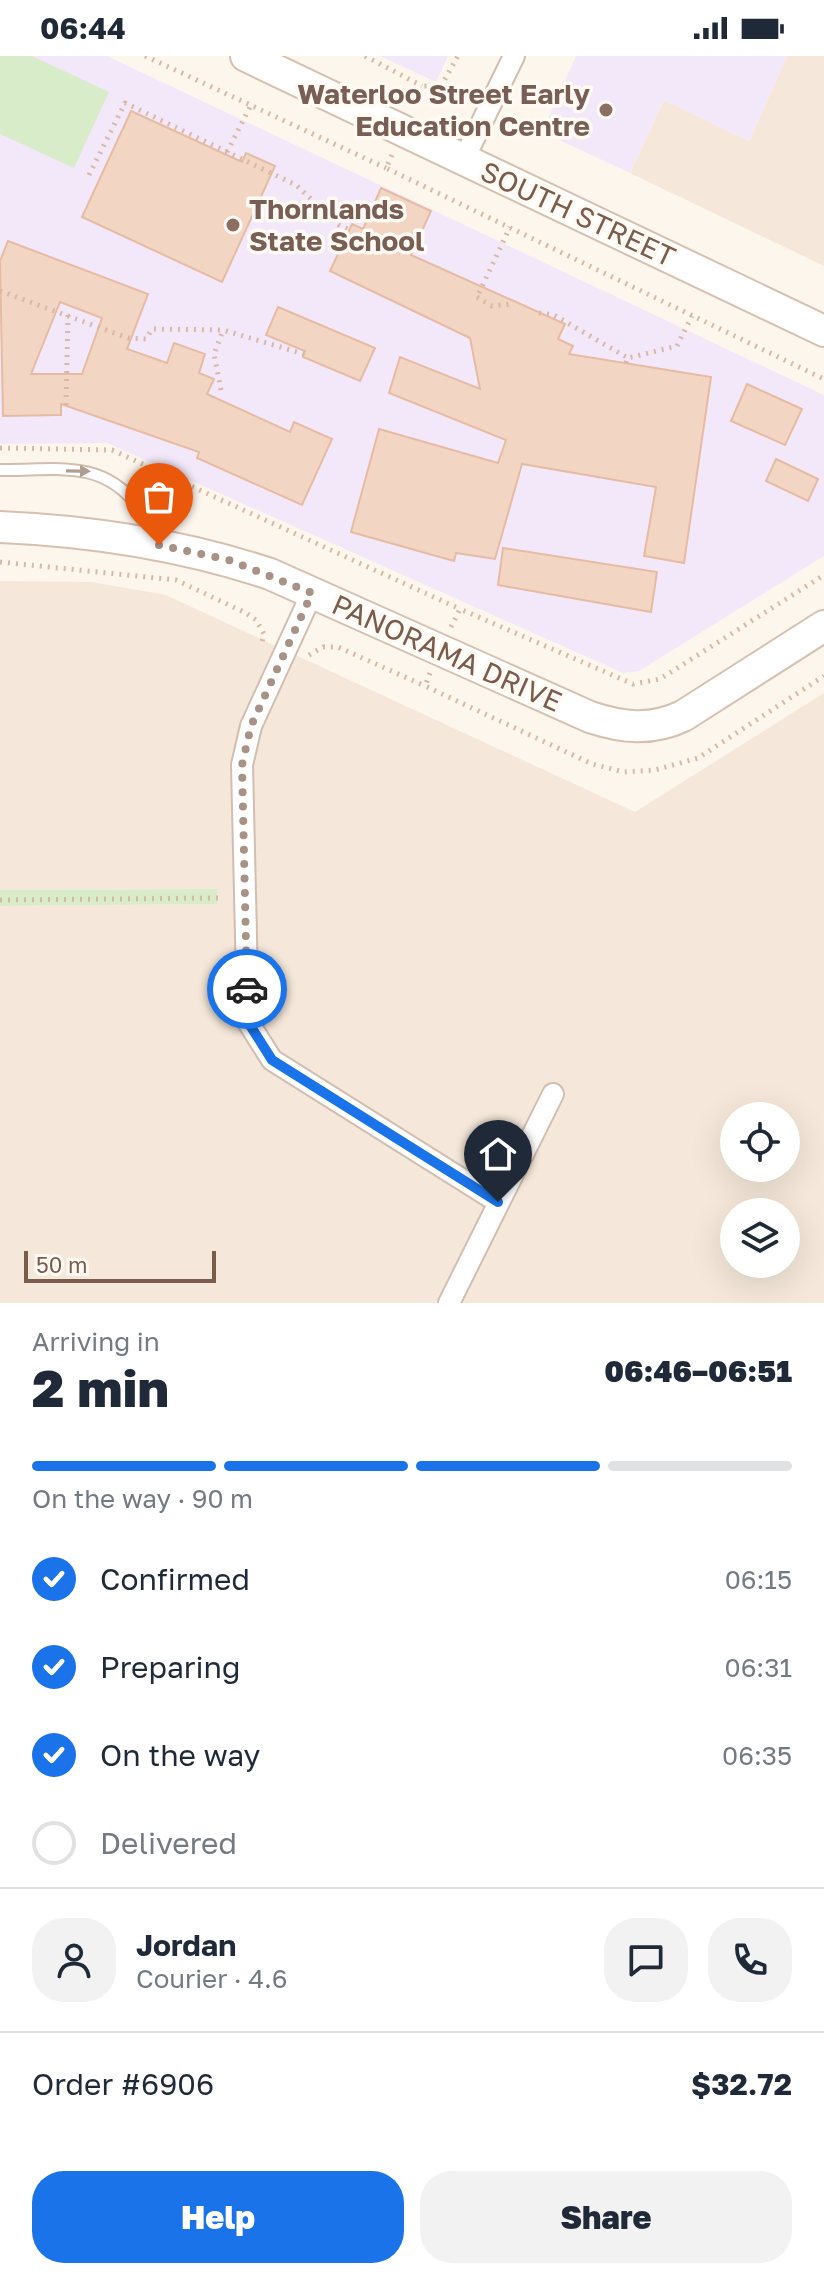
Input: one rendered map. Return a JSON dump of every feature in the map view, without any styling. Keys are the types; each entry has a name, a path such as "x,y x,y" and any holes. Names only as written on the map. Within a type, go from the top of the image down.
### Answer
{"street":[{"name":"SOUTH STREET","path":"246,56 824,331"},
{"path":"464,159 514,56"},
{"name":"PANORAMA DRIVE","path":"0,527 54,530 159,545 229,560 312,593 590,717 637,727 664,725 683,716 824,626"},
{"path":"312,593 251,726 242,765 248,1022 272,1060 498,1202"},
{"path":"449,1303 553,1094"}],"lane":[{"path":"0,470 96,471 126,491 156,528 159,545"}],"path":[{"path":"145,56 386,168"},
{"path":"365,56 422,86"},
{"path":"89,175 125,103 296,185 339,225 350,230"},
{"path":"227,152 251,105"},
{"path":"510,227 478,295 492,306 511,304"},
{"path":"0,291 128,338 146,339 152,329 223,330 304,354"},
{"path":"539,313 554,315 627,360 677,346 692,316"},
{"path":"68,315 66,405 71,404"},
{"path":"221,390 214,354 223,330"},
{"path":"0,448 112,450 460,609 633,684 660,679 824,575"},
{"path":"0,562 176,580 256,620 264,634 260,649 301,667 311,653 323,647 338,647 592,764 624,772 655,770 698,758 824,676"},
{"path":"425,686 460,609"},
{"path":"0,900 245,898"}],"shaded area":[{"name":"Thornlands State School","path":"0,56 107,56 824,395 824,556 639,671 623,673 107,443 0,444"},
{"path":"380,56 448,56 436,82"},
{"name":"Waterloo Street Early Education Centre","path":"576,56 787,56 749,141 664,100 630,173 559,140 549,130 548,119"},
{"path":"787,56 824,56 824,266 630,173 664,100 749,141"},
{"path":"0,581 92,582 166,595 635,812 824,693 824,1303 0,1303 0,906 217,904 217,889 0,890"}],"green space":[{"path":"0,56 32,56 109,92 74,168 0,134"},
{"path":"217,889 217,904 0,906 0,890"}],"building":[{"path":"131,111 242,162 246,153 275,166 222,282 82,217"},
{"path":"381,188 431,211 411,255 565,324 558,339 573,346 569,354 711,377 684,563 644,556 656,487 522,464 495,559 456,553 454,561 351,532 379,429 498,463 506,440 389,393 400,357 480,389 470,338 330,271 352,224 363,229"},
{"path":"8,241 148,294 127,349 167,363 174,343 205,354 199,373 214,379 207,394 290,432 294,422 332,439 302,505 197,458 199,452 61,404 61,415 3,416 0,261","holes":["60,302 102,318 82,374 31,374"]},
{"path":"278,307 375,348 360,381 303,357 305,351 266,335"},
{"path":"747,384 802,409 785,445 731,421"},
{"path":"776,459 818,479 808,501 766,481"},
{"path":"503,548 657,572 651,612 498,585"}],"way so far":[{"path":"159,545 229,560 312,593 251,726 242,765 247,989"}],"place":[{"name":"Waterloo Street Early Education Centre","path":"606,110"},
{"name":"Thornlands State School","path":"233,225"}],"route":[{"path":"247,989 248,1022 272,1060 498,1202"}]}
